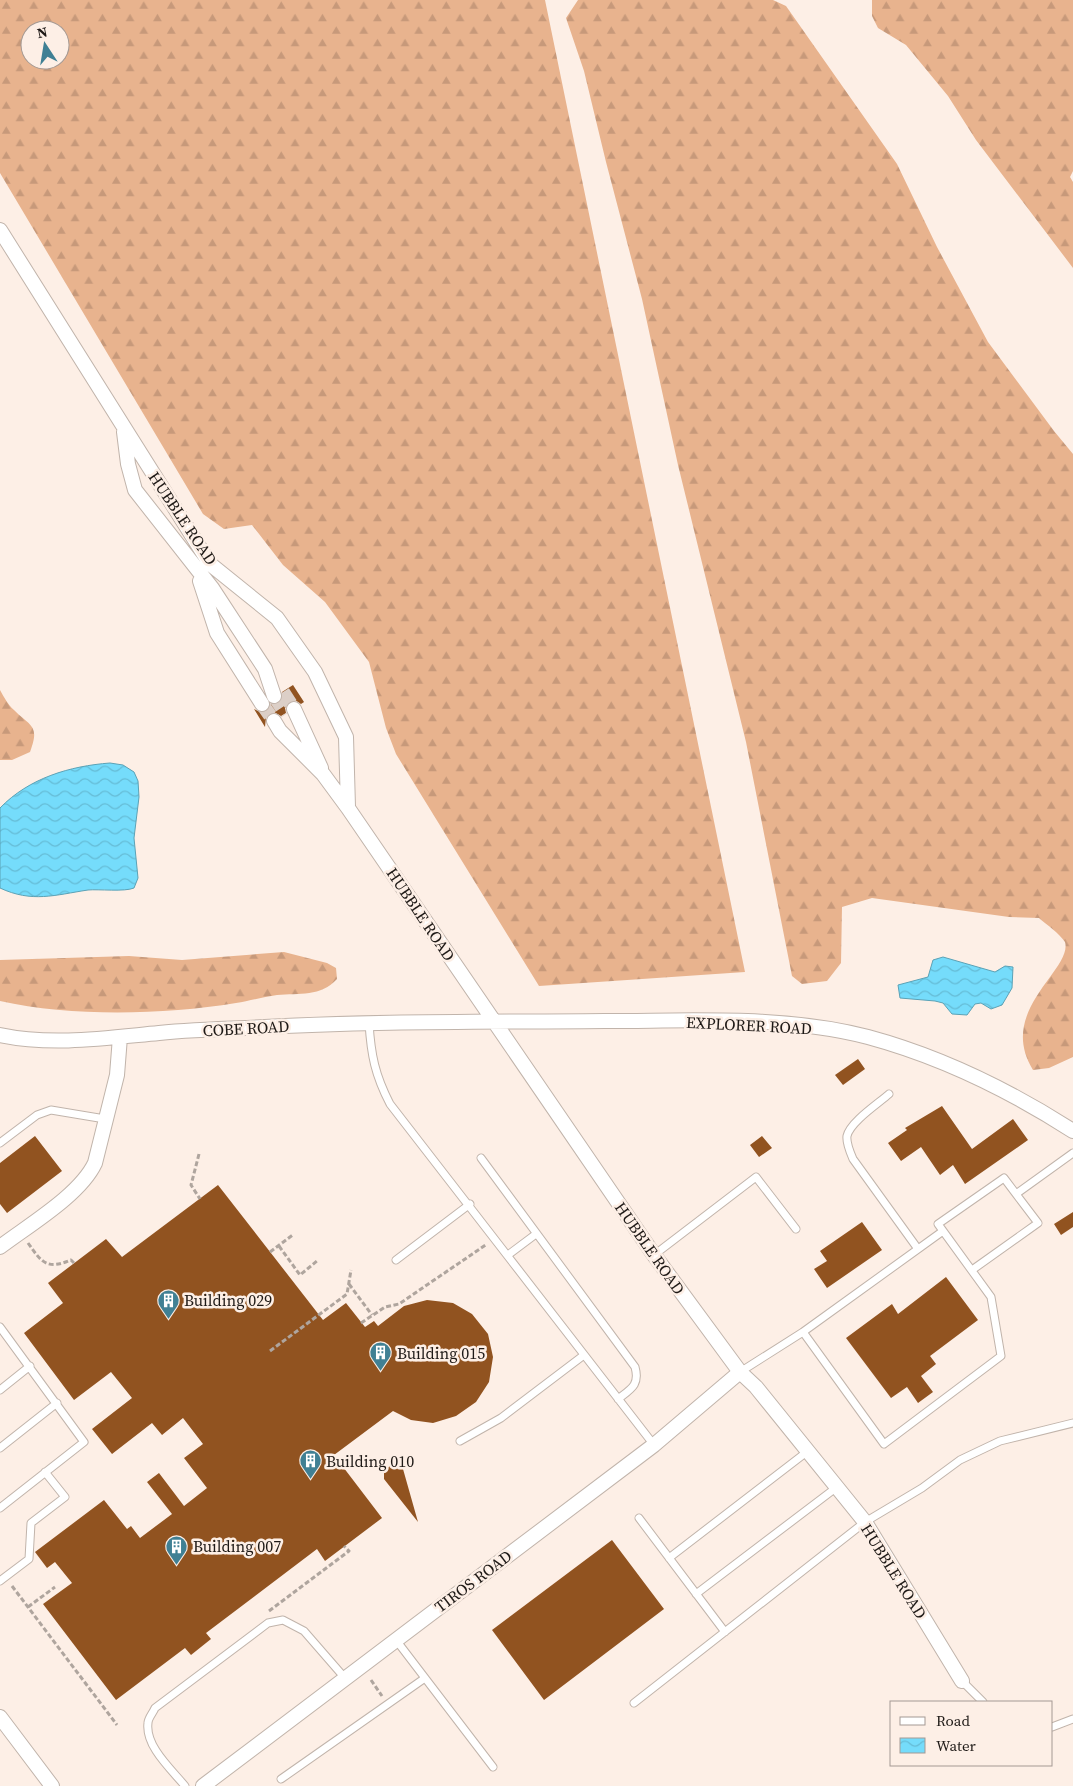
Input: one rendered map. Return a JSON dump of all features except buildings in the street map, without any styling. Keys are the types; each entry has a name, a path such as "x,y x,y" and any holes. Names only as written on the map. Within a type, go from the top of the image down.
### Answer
{"street":[{"name":"HUBBLE ROAD","path":"0,230 210,564 277,618 315,672 346,737 348,808"},
{"name":"HUBBLE ROAD","path":"124,428 128,464 135,490 212,588 265,669 273,697 217,633 196,568"},
{"name":"HUBBLE ROAD","path":"323,774 314,750 284,715 280,731 323,774 348,808 654,1255 740,1372 756,1387 864,1522 962,1681"},
{"name":"COBE ROAD","path":"0,1035 26,1040 120,1037 173,1032 369,1022 494,1022"},
{"name":"EXPLORER ROAD","path":"494,1022 765,1022 807,1026 858,1035 918,1052 973,1074 1027,1101 1073,1131"},
{"path":"0,1247 78,1188 89,1176 95,1163 117,1075 120,1037"},
{"name":"TIROS ROAD","path":"203,1786 344,1677 654,1445 740,1372"},
{"path":"0,1717 52,1786"}],"lane":[{"path":"369,1022 370,1054 378,1080 390,1104 470,1204 654,1445"},
{"path":"889,1094 852,1127 847,1135 848,1143 853,1159 918,1249"},
{"path":"0,1143 37,1116 51,1110 105,1119"},
{"path":"1016,1194 1073,1153"},
{"path":"481,1158 635,1366 638,1378 635,1386 618,1399"},
{"path":"654,1255 756,1177 796,1229"},
{"path":"803,1332 884,1444 1001,1356 991,1297 938,1224 1004,1178 1038,1223 972,1270"},
{"path":"396,1260 470,1204"},
{"path":"740,1372 803,1332 943,1231"},
{"path":"508,1255 536,1234"},
{"path":"0,1508 84,1442 30,1366 1,1331"},
{"path":"460,1441 501,1418 584,1355"},
{"path":"0,1390 30,1366"},
{"path":"0,1448 57,1403"},
{"path":"634,1703 864,1522 922,1488 960,1460 992,1445 1028,1433 1073,1423"},
{"path":"669,1558 808,1451"},
{"path":"2,1580 30,1559 31,1524 65,1497 45,1472"},
{"path":"696,1594 837,1487"},
{"path":"638,1518 725,1632"},
{"path":"185,1786 155,1749 150,1737 148,1722 151,1715 155,1708 268,1624 283,1620 304,1631 344,1677"},
{"path":"396,1639 493,1767"},
{"path":"281,1779 425,1678"},
{"path":"962,1681 983,1701"},
{"path":"1053,1727 1073,1719"}],"path":[{"path":"198,1154 190,1185 200,1199"},
{"path":"270,1252 294,1234"},
{"path":"361,1323 385,1306 399,1304 496,1238"},
{"path":"25,1239 40,1260 48,1264 60,1265 71,1260 74,1263"},
{"path":"279,1246 300,1275 318,1261"},
{"path":"270,1351 347,1294 351,1270"},
{"path":"348,1284 372,1315"},
{"path":"266,1613 348,1551 344,1546"},
{"path":"2,1580 28,1608 117,1725"},
{"path":"28,1608 55,1587"},
{"path":"371,1680 388,1704"}],"green space":[{"path":"0,0 545,0 745,972 539,986 396,754 386,728 369,662 325,602 283,565 252,525 224,529 203,514 0,173"},
{"path":"578,0 773,0 786,6 897,164 937,247 988,342 1073,454 1073,1057 1049,1068 1033,1070 1024,1048 1024,1029 1029,1011 1064,953 1065,942 1039,918 1009,917 872,898 842,907 841,963 827,981 802,984 792,976 746,742 678,465 642,299 584,71 566,18"},
{"path":"872,0 1073,0 1073,171 1070,177 1073,182 1073,268 976,140 948,96 906,45 878,28 872,16"},
{"path":"0,690 10,706 34,731 30,752 12,760 0,760"},
{"path":"284,952 327,963 336,968 337,979 324,989 309,993 277,995 208,1007 148,1012 117,1013 57,1010 0,1001 0,960 129,956 182,960"}],"water":[{"path":"110,763 123,765 134,772 138,781 139,797 134,838 138,878 134,888 124,890 88,890 54,896 33,897 12,893 0,888 0,808 24,789 51,775 80,767"},
{"path":"943,957 995,972 1005,966 1013,967 1012,988 1002,1005 991,1009 981,1003 975,1004 967,1015 952,1014 943,1003 900,998 898,985 928,977 933,960"}],"tunnel":[{"path":"283,692 294,709"},
{"path":"274,696 286,714"},
{"path":"262,704 274,721"}],"place":[{"name":"Building 029","path":"168,1319"},
{"name":"Building 015","path":"381,1372"},
{"name":"Building 010","path":"310,1480"},
{"name":"Building 007","path":"177,1565"}]}
